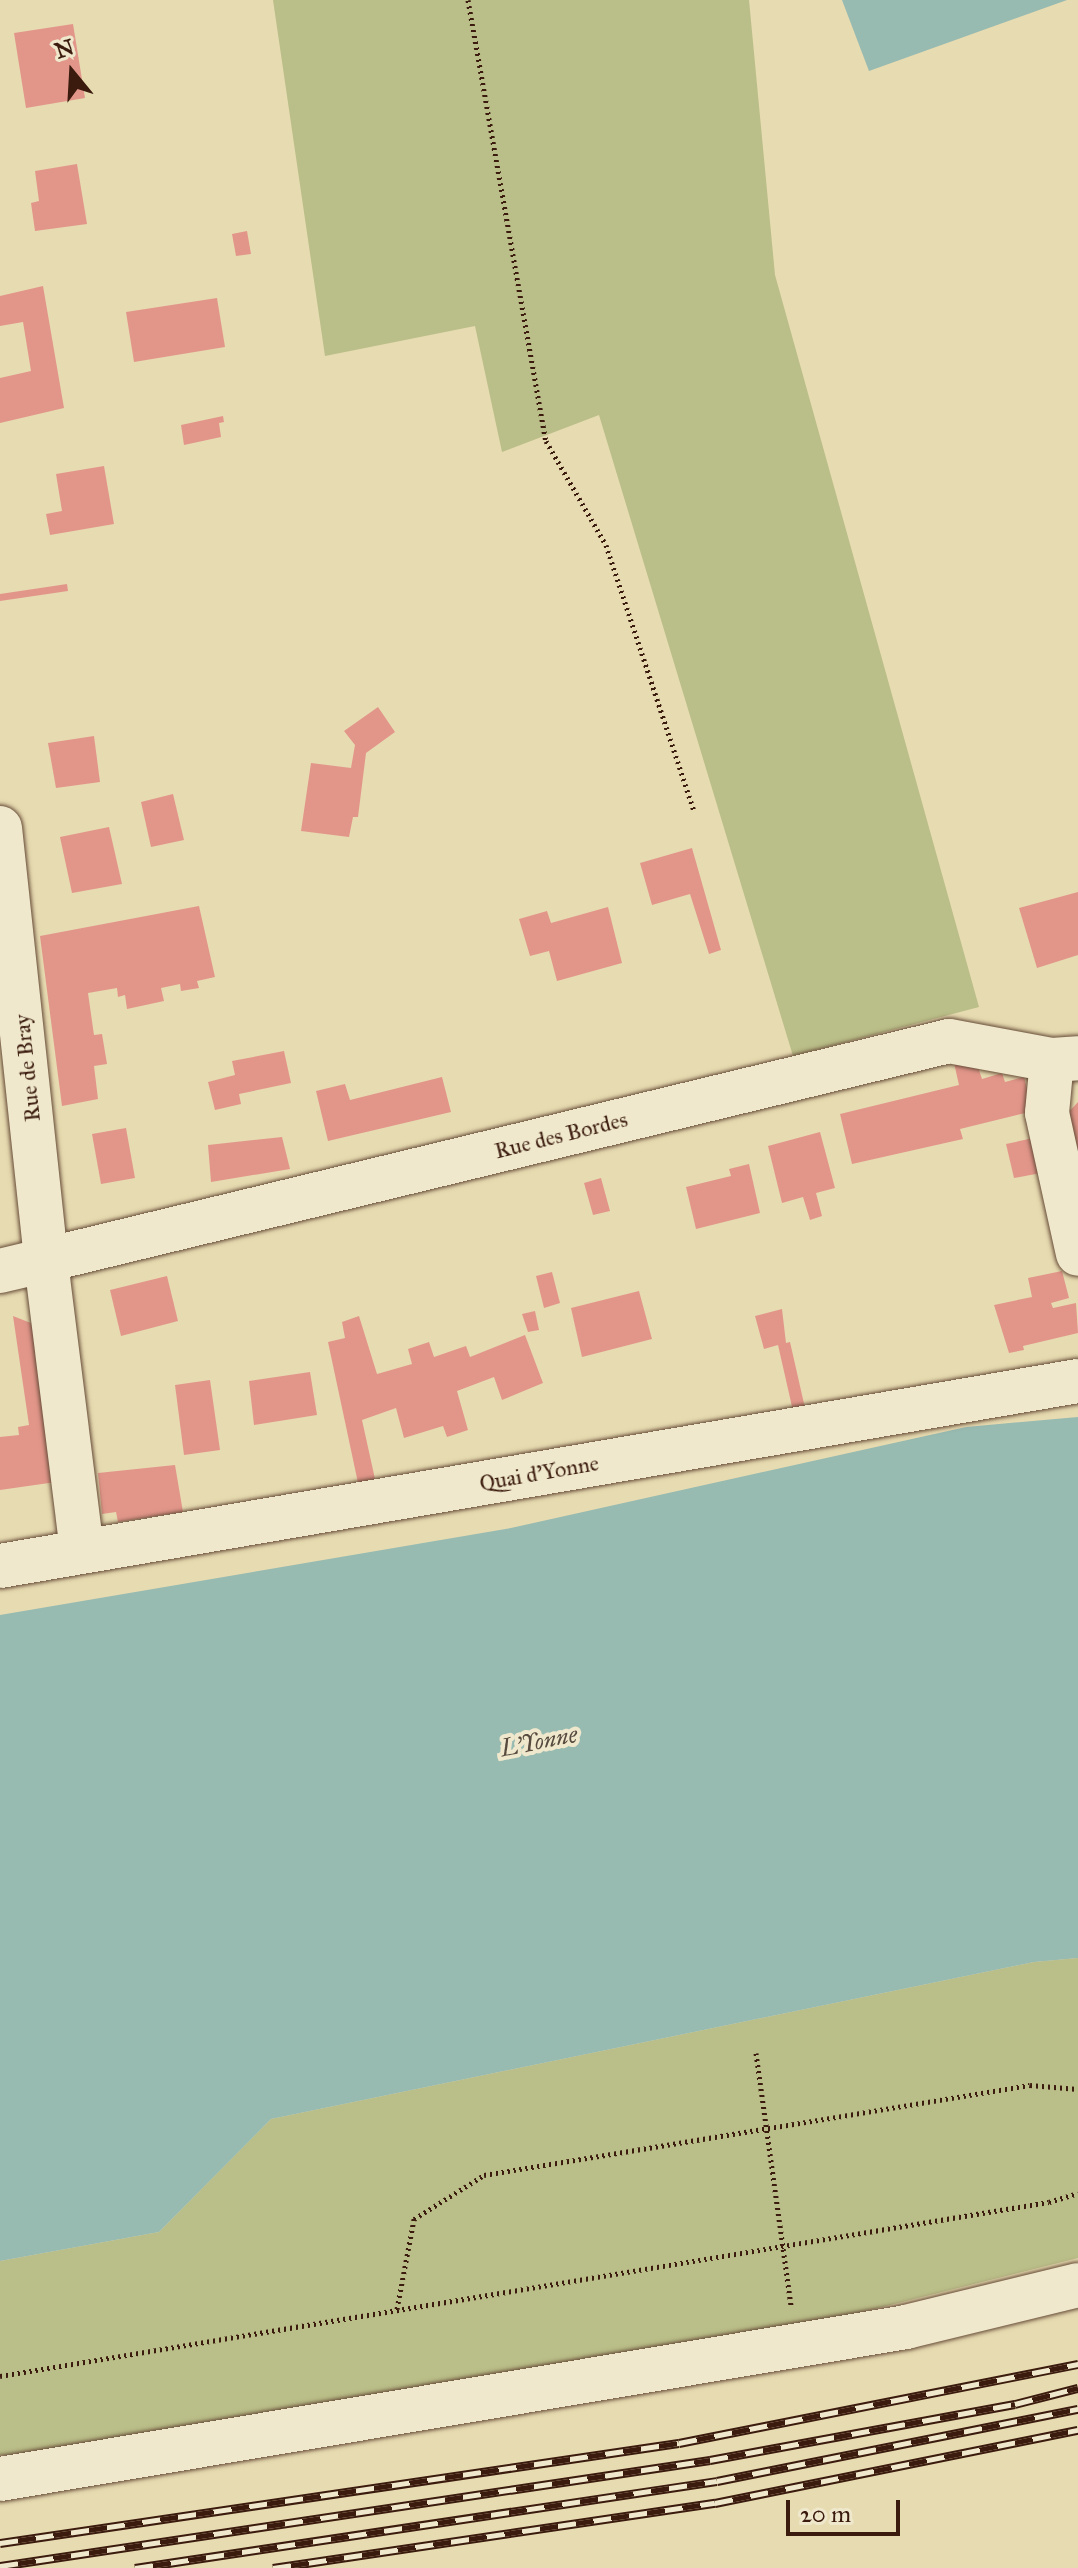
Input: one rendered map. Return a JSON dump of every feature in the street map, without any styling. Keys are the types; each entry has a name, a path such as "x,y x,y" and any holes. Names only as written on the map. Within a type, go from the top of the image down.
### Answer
{"street":[{"name":"Rue de Bray","path":"0,828 46,1260 82,1551"},
{"name":"Rue des Bordes","path":"46,1260 949,1041 1065,1059"},
{"path":"1065,1059 1047,1113 1078,1254"},
{"path":"0,1271 46,1260"},
{"name":"Quai d'Yonne","path":"0,1566 1078,1381"},
{"path":"0,2479 906,2327 1078,2285"}],"path":[{"path":"468,0 546,441 606,545 694,811"},
{"path":"756,2053 797,2346"},
{"path":"397,2309 414,2219 484,2175 1030,2085 1078,2089"},
{"path":"0,2376 1049,2202 1078,2193"}],"green space":[{"path":"273,0 749,0 775,275 979,1007 793,1056 599,415 502,452 475,326 325,356"},
{"path":"1078,1958 1078,2258 834,2319 26,2455 0,2455 0,2261 159,2232 271,2119 1034,1962"}],"water":[{"path":"842,0 1067,0 869,71"},
{"name":"L'Yonne","path":"1078,1417 1078,1958 1034,1962 271,2119 159,2232 0,2261 0,1615 511,1528 966,1427"}],"building":[{"path":"73,24 85,98 26,108 14,33"},
{"path":"77,164 87,224 35,231 31,203 39,201 35,171"},
{"path":"247,231 251,254 236,256 232,234"},
{"path":"43,286 64,408 0,423 0,378 31,371 23,322 0,326 0,296"},
{"path":"217,298 225,347 134,362 126,312"},
{"path":"223,416 224,422 219,423 221,437 184,445 181,425"},
{"path":"104,466 114,524 50,535 46,514 62,511 56,474"},
{"path":"67,584 68,591 0,601 0,594"},
{"path":"378,707 395,732 366,753 358,817 353,817 349,837 301,831 311,763 351,768 355,745 344,731"},
{"path":"94,736 100,782 56,788 48,743"},
{"path":"173,794 184,840 151,847 141,802"},
{"path":"109,827 122,884 72,893 60,837"},
{"path":"692,848 721,950 709,954 690,894 652,905 640,863"},
{"path":"1078,892 1078,955 1037,968 1019,908"},
{"path":"199,906 215,977 197,981 199,988 181,991 180,984 161,988 164,1001 127,1009 125,995 118,997 117,988 88,993 94,1035 102,1034 107,1064 94,1066 98,1099 62,1106 40,936"},
{"path":"608,907 622,963 557,981 549,951 530,956 519,919 547,911 551,923"},
{"path":"284,1051 291,1083 239,1094 241,1104 215,1110 208,1082 235,1075 232,1061"},
{"path":"954,1063 978,1067 982,1079 1002,1073 1005,1082 1024,1077 1033,1111 960,1129 963,1139 852,1164 840,1114 959,1085"},
{"path":"442,1077 451,1112 328,1141 316,1091 345,1084 350,1100"},
{"path":"1078,1102 1078,1177 1065,1116"},
{"path":"126,1128 135,1178 101,1184 92,1134"},
{"path":"820,1132 835,1188 816,1193 822,1216 810,1220 803,1197 782,1203 768,1146"},
{"path":"282,1137 290,1169 211,1182 208,1145"},
{"path":"1038,1137 1046,1172 1014,1178 1006,1144"},
{"path":"749,1164 760,1213 696,1229 686,1187 731,1176 729,1169"},
{"path":"601,1178 610,1211 593,1215 584,1183"},
{"path":"1062,1271 1069,1298 1051,1303 1053,1308 1076,1303 1078,1333 1023,1346 1024,1350 1009,1353 994,1305 1032,1297 1028,1278"},
{"path":"552,1272 560,1303 544,1308 536,1276"},
{"path":"167,1276 178,1321 121,1336 110,1290"},
{"path":"639,1291 652,1339 582,1357 571,1308"},
{"path":"782,1309 786,1343 790,1342 805,1408 793,1411 778,1345 764,1349 755,1316"},
{"path":"535,1311 539,1330 528,1332 522,1314"},
{"path":"13,1316 36,1325 56,1482 0,1490 0,1437 19,1435 18,1427 29,1425"},
{"path":"359,1316 377,1374 412,1364 408,1349 429,1342 434,1357 466,1346 470,1357 525,1335 543,1383 502,1400 494,1377 457,1391 468,1430 447,1437 443,1426 404,1438 396,1408 362,1420 375,1479 358,1483 328,1342 345,1338 342,1322"},
{"path":"310,1372 317,1415 254,1425 249,1381"},
{"path":"210,1380 220,1450 184,1455 175,1385"},
{"path":"175,1465 183,1512 118,1522 116,1512 102,1514 98,1473"}],"railway":[{"path":"0,2543 679,2443 1078,2364"},
{"path":"0,2566 710,2460 1015,2404 1078,2388"},
{"path":"135,2568 717,2481 1078,2409"},
{"path":"273,2568 715,2503 1078,2430"}]}
